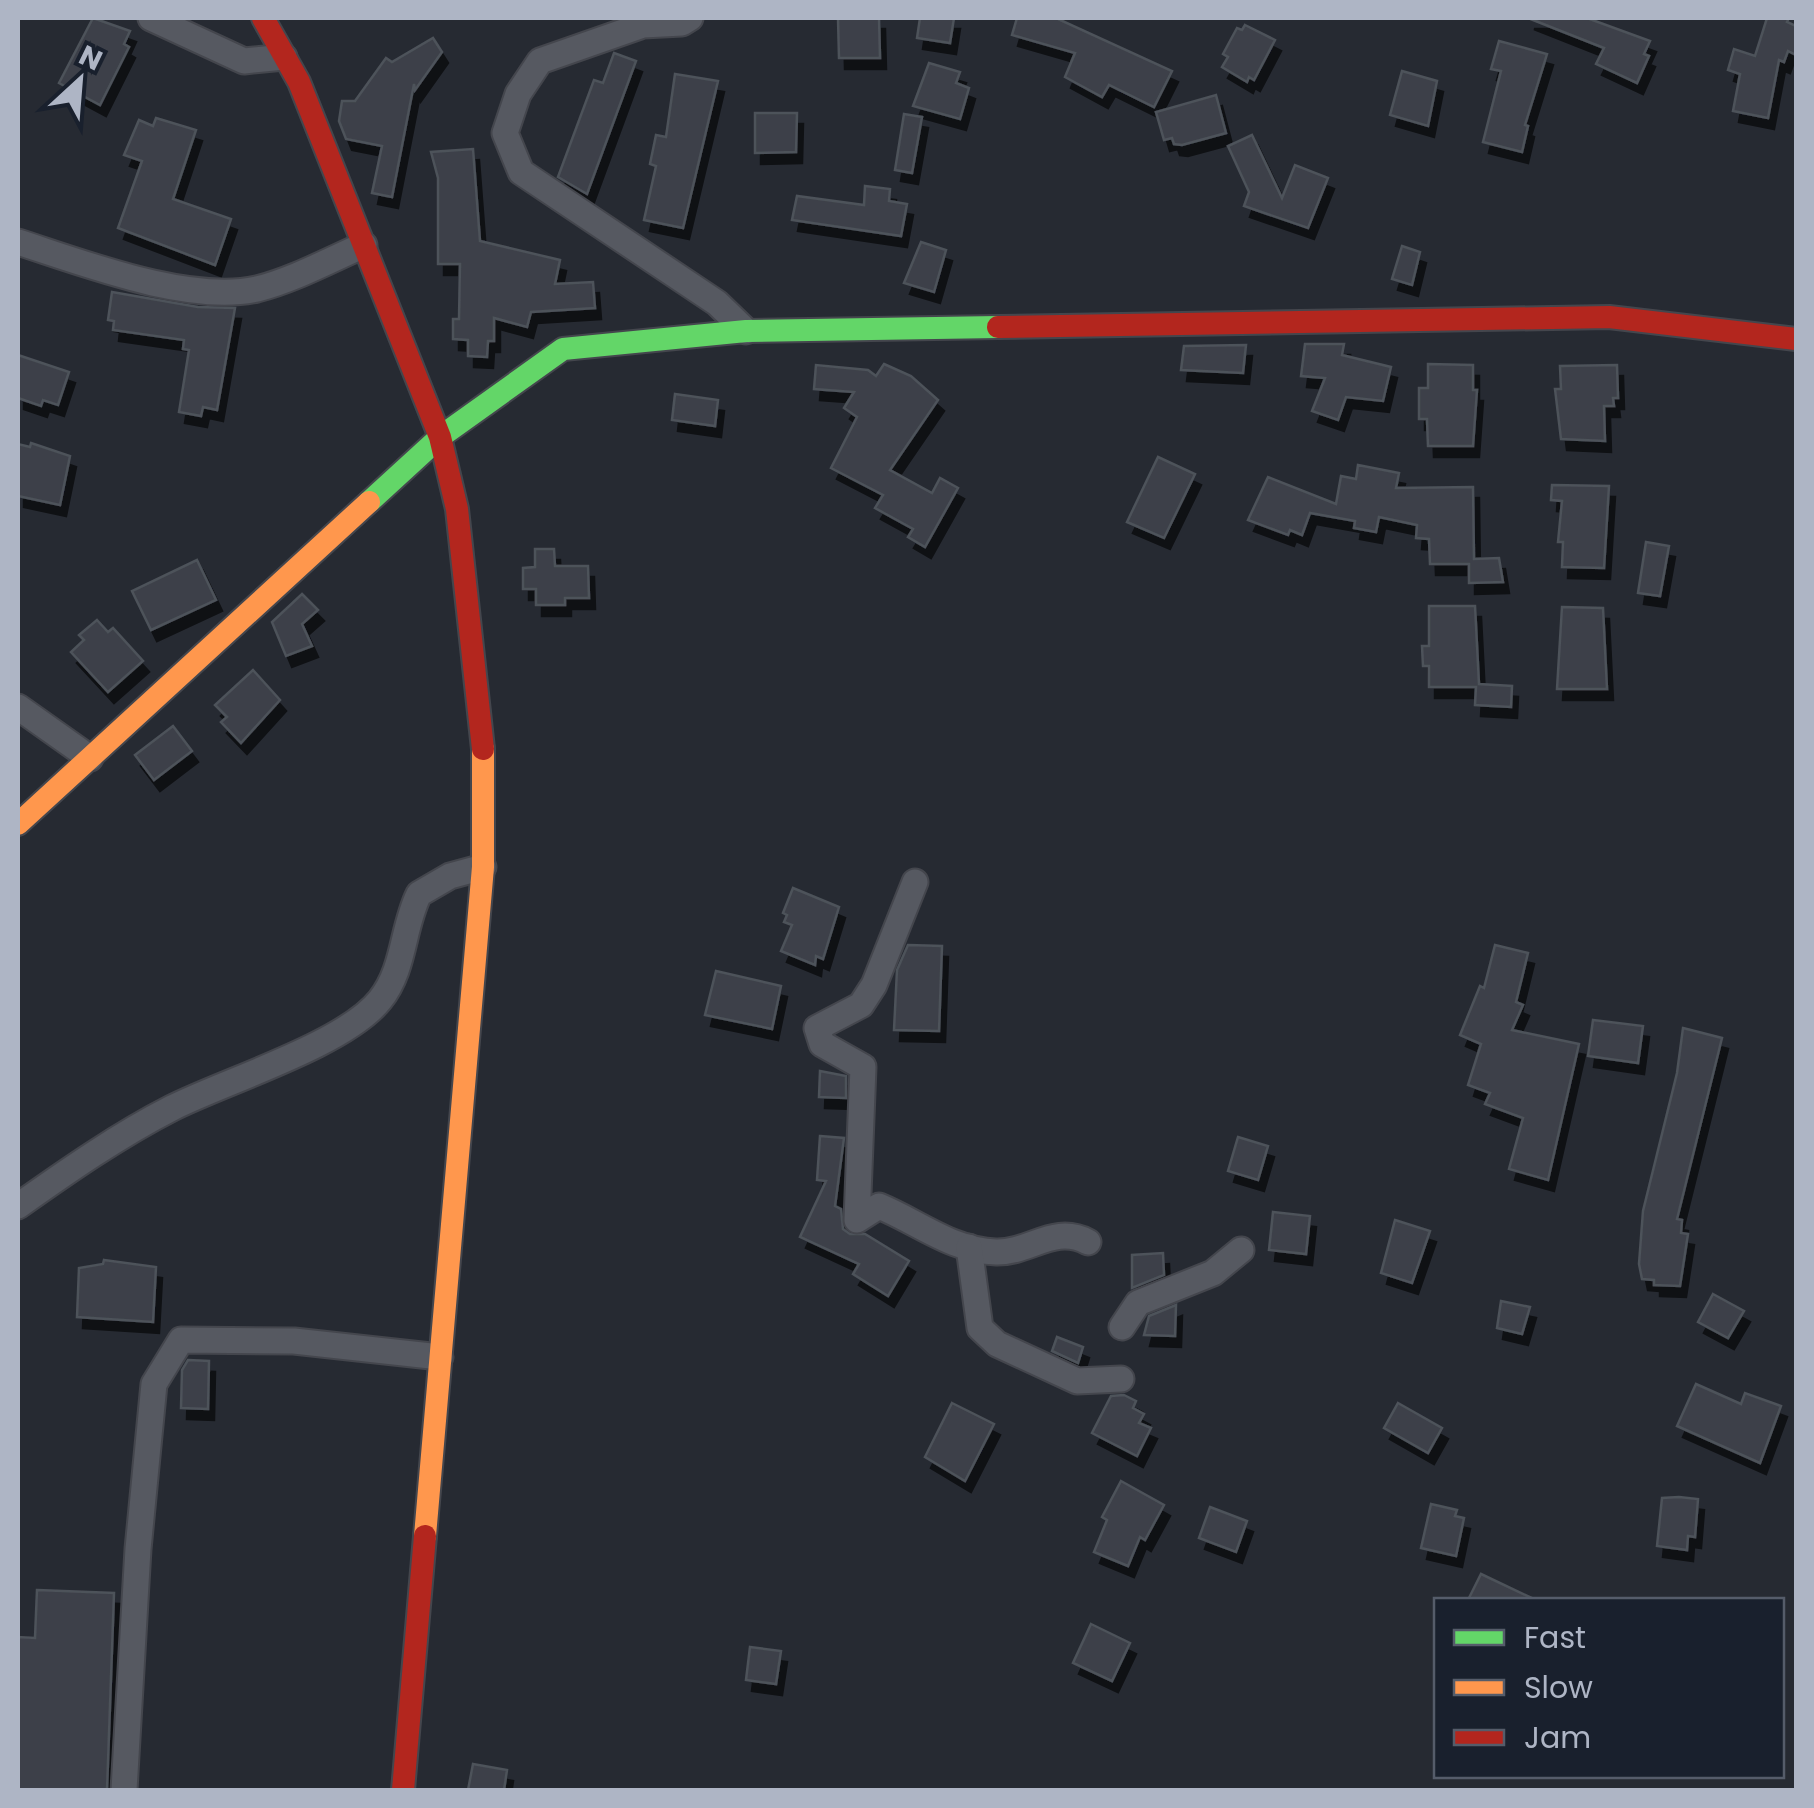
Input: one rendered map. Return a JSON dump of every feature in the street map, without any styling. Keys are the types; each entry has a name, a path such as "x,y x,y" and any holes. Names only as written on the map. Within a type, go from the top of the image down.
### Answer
{"street":[{"path":"151,18 244,61 284,57"},
{"path":"263,18 300,82 440,438 457,509 484,757 483,867 403,1790"},
{"path":"690,18 643,25 540,61 518,94 505,133 521,172 718,303 746,331"},
{"path":"18,242 108,273 210,289 255,289 364,245"},
{"path":"18,824 440,438 563,349 746,331 1609,317 1796,338"},
{"path":"18,707 90,758"},
{"path":"18,1206 171,1108 275,1064 358,1020 380,1001 395,974 418,894 441,880 483,867"},
{"path":"914,882 874,986 861,1005 816,1028 822,1044 863,1067 858,1188 879,1206 957,1246 998,1252 1059,1236 1088,1242"},
{"path":"969,1247 980,1328 997,1344 1077,1381 1121,1379"},
{"path":"1122,1327 1138,1303 1214,1273 1241,1250"},
{"path":"124,1790 138,1548 154,1384 181,1340 294,1341 440,1357"}],"building":[{"path":"93,18 130,31 124,44 129,47 100,105 59,83"},
{"path":"838,18 879,18 880,58 839,58"},
{"path":"920,18 954,18 950,43 917,38"},
{"path":"1017,18 1056,18 1172,71 1154,107 1109,85 1102,97 1065,77 1075,53 1012,35"},
{"path":"1528,18 1587,18 1650,41 1644,54 1649,56 1637,83 1596,64 1604,48"},
{"path":"1767,18 1789,18 1787,22 1796,26 1796,55 1788,51 1784,62 1779,60 1768,118 1733,111 1740,74 1728,70 1734,49 1755,56"},
{"path":"1245,25 1275,40 1254,80 1249,77 1247,82 1222,67 1228,57 1223,54 1237,28 1242,30"},
{"path":"433,38 442,52 415,90 414,84 392,197 372,193 382,146 346,139 339,121 342,101 355,101 386,58 392,62"},
{"path":"1499,41 1547,54 1525,125 1528,126 1522,152 1483,142 1501,71 1491,69"},
{"path":"614,53 636,61 587,194 558,177 594,80 603,83"},
{"path":"929,63 960,72 956,83 969,88 960,119 913,106"},
{"path":"1402,71 1437,81 1428,126 1390,115"},
{"path":"675,74 718,81 683,228 644,220 656,166 650,164 656,135 666,137"},
{"path":"1216,95 1226,133 1182,145 1174,144 1172,138 1164,140 1156,112"},
{"path":"755,113 797,113 796,152 755,153"},
{"path":"904,114 922,117 912,173 895,170"},
{"path":"156,118 196,130 173,199 231,219 215,265 118,228 142,161 124,155 139,120 153,126"},
{"path":"1252,135 1282,198 1295,165 1328,178 1308,228 1244,206 1249,192 1228,146"},
{"path":"473,149 480,241 560,260 555,284 593,282 595,308 531,312 527,327 494,318 494,341 488,341 487,357 468,356 468,340 453,339 453,319 459,319 460,264 438,264 438,178 431,152"},
{"path":"865,186 890,189 889,201 907,204 901,236 792,220 797,196 864,205"},
{"path":"921,242 946,250 934,292 904,283"},
{"path":"1402,246 1420,252 1412,285 1392,279"},
{"path":"112,292 198,307 235,308 217,410 203,407 201,416 179,412 189,350 183,349 184,340 113,330 114,321 108,320"},
{"path":"1305,344 1344,344 1342,355 1391,367 1383,401 1346,397 1338,420 1312,411 1325,378 1301,376"},
{"path":"1246,345 1243,373 1181,370 1184,346"},
{"path":"18,355 69,372 58,405 43,400 41,406 18,398"},
{"path":"884,364 911,376 938,400 890,470 932,493 940,478 958,488 925,547 908,537 913,529 875,508 883,495 831,468 857,417 844,408 854,392 814,389 816,365 868,370 876,376"},
{"path":"1428,364 1473,365 1473,390 1477,390 1473,446 1428,446 1427,419 1419,419 1419,388 1428,388"},
{"path":"1617,365 1618,398 1613,398 1614,406 1604,406 1605,441 1561,439 1555,389 1561,389 1560,366"},
{"path":"675,394 718,400 715,426 672,420"},
{"path":"31,443 70,456 60,505 18,496 18,444 30,447"},
{"path":"1158,457 1195,474 1164,538 1127,522"},
{"path":"1358,465 1399,473 1396,488 1473,487 1474,559 1499,558 1503,582 1469,583 1469,564 1430,564 1429,539 1416,538 1417,525 1379,517 1376,532 1354,528 1355,521 1310,513 1302,535 1290,530 1288,535 1248,520 1268,477 1336,504 1341,476 1356,479"},
{"path":"1552,485 1609,486 1604,568 1562,567 1563,542 1558,542 1562,501 1551,500"},
{"path":"1646,542 1669,546 1660,596 1638,593"},
{"path":"535,549 554,549 555,566 588,566 589,598 565,598 565,605 536,605 536,589 523,589 523,568 535,567"},
{"path":"197,560 216,600 151,630 132,591"},
{"path":"302,594 318,610 302,624 312,646 286,656 272,622"},
{"path":"1429,606 1475,606 1479,684 1512,686 1511,707 1475,705 1476,687 1429,687 1429,666 1423,666 1422,646 1429,646"},
{"path":"1562,607 1603,608 1607,689 1557,689"},
{"path":"97,620 108,632 113,628 143,661 108,692 71,652 84,640 79,635"},
{"path":"253,670 280,700 241,743 221,722 227,717 215,705"},
{"path":"173,726 192,751 154,780 135,755"},
{"path":"793,888 839,907 823,959 816,956 815,965 781,951 792,925 784,922 787,915 783,913"},
{"path":"908,945 942,946 939,1031 894,1030 897,970"},
{"path":"1495,945 1528,953 1516,1002 1523,1005 1512,1030 1579,1044 1548,1180 1509,1169 1523,1118 1485,1104 1490,1093 1468,1085 1481,1044 1460,1035 1480,986 1484,988"},
{"path":"716,971 781,986 772,1029 705,1015"},
{"path":"1593,1020 1643,1026 1638,1063 1588,1056"},
{"path":"1683,1028 1722,1038 1677,1219 1682,1220 1681,1233 1688,1234 1680,1286 1654,1285 1654,1280 1642,1279 1639,1264 1643,1211 1677,1073"},
{"path":"820,1071 846,1076 846,1098 819,1097"},
{"path":"820,1136 844,1138 835,1206 841,1209 843,1229 850,1234 865,1234 909,1261 888,1296 853,1274 859,1264 800,1237 826,1181 817,1180"},
{"path":"1238,1137 1268,1146 1258,1180 1228,1171"},
{"path":"1273,1212 1310,1216 1306,1254 1269,1250"},
{"path":"1395,1220 1430,1231 1412,1283 1381,1273"},
{"path":"1163,1253 1164,1275 1132,1288 1132,1255"},
{"path":"104,1260 156,1267 153,1322 77,1317 79,1268 103,1264"},
{"path":"1713,1294 1744,1311 1728,1338 1698,1322"},
{"path":"1501,1301 1530,1307 1522,1334 1497,1328"},
{"path":"1176,1305 1175,1336 1144,1335 1149,1316"},
{"path":"1057,1337 1083,1347 1078,1363 1052,1351"},
{"path":"188,1360 209,1361 208,1409 181,1408 182,1370"},
{"path":"1696,1384 1741,1404 1745,1393 1781,1406 1760,1463 1677,1426"},
{"path":"1124,1395 1136,1401 1133,1408 1144,1414 1139,1423 1151,1428 1137,1456 1092,1433 1111,1396"},
{"path":"952,1403 994,1424 965,1481 925,1457"},
{"path":"1398,1403 1442,1428 1428,1453 1384,1428"},
{"path":"1121,1481 1164,1505 1145,1540 1140,1537 1128,1566 1094,1552 1107,1520 1102,1517"},
{"path":"1662,1498 1698,1499 1695,1537 1688,1536 1687,1550 1657,1546"},
{"path":"1431,1504 1457,1510 1455,1516 1464,1518 1456,1556 1421,1548"},
{"path":"1210,1507 1247,1521 1236,1552 1199,1538"},
{"path":"1481,1574 1532,1598 1469,1598"},
{"path":"37,1590 114,1593 107,1790 18,1790 18,1637 35,1638"},
{"path":"1091,1624 1130,1643 1112,1681 1073,1663"},
{"path":"750,1647 781,1651 776,1684 746,1680"},
{"path":"473,1764 507,1770 504,1790 468,1790"}],"traffic: fast":[{"path":"369,502 440,437 563,349 746,331 998,327"}],"traffic: slow":[{"path":"18,824 369,502"},
{"path":"425,1536 483,867 483,749"}],"traffic: jam":[{"path":"263,18 299,82 440,437 457,509 483,749"},
{"path":"998,327 1609,317 1796,339"},
{"path":"403,1790 425,1536"}]}
